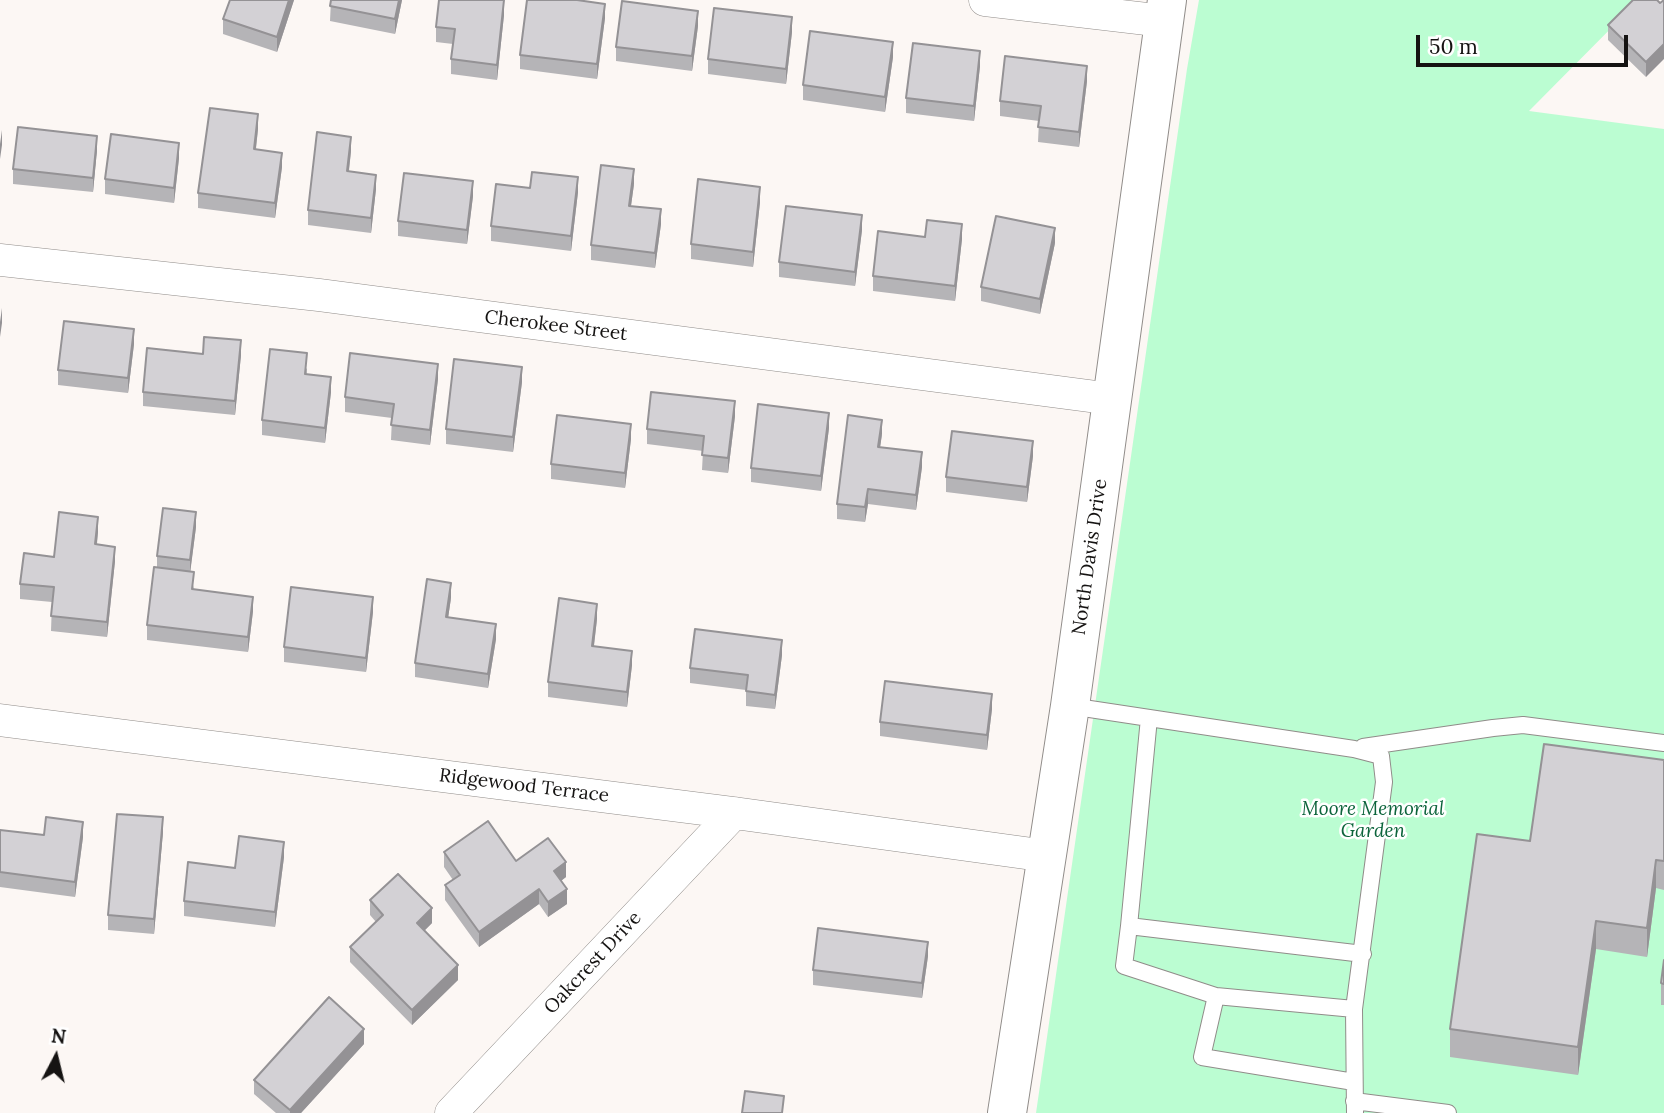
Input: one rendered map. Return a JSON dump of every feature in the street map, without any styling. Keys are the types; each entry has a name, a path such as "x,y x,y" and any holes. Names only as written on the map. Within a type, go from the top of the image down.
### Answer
{"street":[{"path":"985,0 1166,11"},
{"name":"North Davis Drive","path":"1007,1113 1070,706 1166,11"},
{"name":"Cherokee Street","path":"0,260 319,295 1112,398"},
{"name":"Ridgewood Terrace","path":"0,720 734,813 1047,856"},
{"name":"Oakcrest Drive","path":"451,1113 734,813"}],"lane":[{"path":"1070,706 1381,755 1384,782 1354,1009 1354,1107 1448,1113"},
{"path":"1149,718 1124,966 1216,996 1354,1009"},
{"path":"1353,749 1523,725 1664,743"},
{"path":"1129,926 1363,954"},
{"path":"1216,996 1202,1056 1354,1082"}],"green space":[{"name":"Moore Memorial Garden","path":"1199,0 1639,0 1529,111 1664,129 1664,1113 1036,1113"}],"building":[{"path":"230,0 289,0 277,37 223,19"},
{"path":"331,0 399,0 395,19 330,6"},
{"path":"439,0 504,0 497,65 451,59 455,29 436,27"},
{"path":"527,0 577,0 605,4 597,64 520,55"},
{"path":"1633,0 1657,0 1660,3 1664,0 1664,44 1646,62 1608,25"},
{"path":"622,1 698,11 692,56 616,47"},
{"path":"714,8 792,17 786,69 708,59"},
{"path":"810,31 893,42 885,97 803,85"},
{"path":"913,43 980,51 974,106 906,98"},
{"path":"1005,56 1087,66 1079,132 1038,127 1041,106 1000,101"},
{"path":"210,108 258,114 254,149 282,153 275,203 198,193"},
{"path":"18,127 97,136 93,178 13,169"},
{"path":"317,132 351,137 347,171 376,175 371,218 308,210"},
{"path":"111,134 179,143 174,188 105,179"},
{"path":"601,165 634,169 629,206 661,209 655,253 591,245"},
{"path":"532,172 578,177 571,236 491,226 496,184 530,188"},
{"path":"404,173 473,181 467,230 398,221"},
{"path":"698,179 760,187 753,252 691,244"},
{"path":"786,206 862,215 855,272 779,262"},
{"path":"996,216 1055,228 1040,299 981,287"},
{"path":"927,220 962,224 955,286 873,276 878,231 925,237"},
{"path":"64,321 134,329 128,378 58,370"},
{"path":"204,337 241,340 235,401 143,392 147,348 203,354"},
{"path":"270,349 307,353 305,374 331,377 325,428 262,420"},
{"path":"350,353 438,364 430,430 391,425 394,404 345,397"},
{"path":"454,359 522,367 513,437 446,429"},
{"path":"651,392 735,401 728,458 702,455 704,436 647,429"},
{"path":"758,404 829,413 821,476 751,468"},
{"path":"557,415 631,424 625,473 551,464"},
{"path":"848,415 882,420 878,447 922,452 916,495 868,489 865,507 837,504"},
{"path":"952,431 1033,441 1027,487 946,477"},
{"path":"163,508 196,512 190,560 157,556"},
{"path":"59,512 98,517 95,544 115,547 107,622 51,616 54,587 20,584 24,553 54,557"},
{"path":"154,567 194,572 192,589 253,597 248,637 147,625"},
{"path":"427,579 451,583 446,617 496,624 488,674 415,663"},
{"path":"291,587 373,597 366,658 284,647"},
{"path":"559,598 597,604 592,646 632,651 627,692 548,682"},
{"path":"695,629 782,640 775,695 746,691 748,675 690,668"},
{"path":"885,681 992,694 987,735 880,722"},
{"path":"1544,744 1664,760 1664,861 1656,860 1647,928 1596,921 1578,1047 1450,1029 1477,834 1530,841"},
{"path":"117,814 163,817 154,919 108,915"},
{"path":"46,817 83,822 75,882 0,872 0,830 44,835"},
{"path":"488,821 516,861 548,838 566,862 554,871 567,889 548,902 539,889 479,932 445,885 460,875 444,852"},
{"path":"239,836 284,842 275,912 184,901 188,862 235,868"},
{"path":"398,874 432,908 417,923 458,965 412,1010 350,947 383,915 370,900"},
{"path":"818,928 928,942 922,983 813,970"},
{"path":"1664,960 1664,984 1661,983"},
{"path":"329,997 364,1029 290,1110 254,1080"},
{"path":"745,1091 784,1096 782,1113 742,1113"}]}
